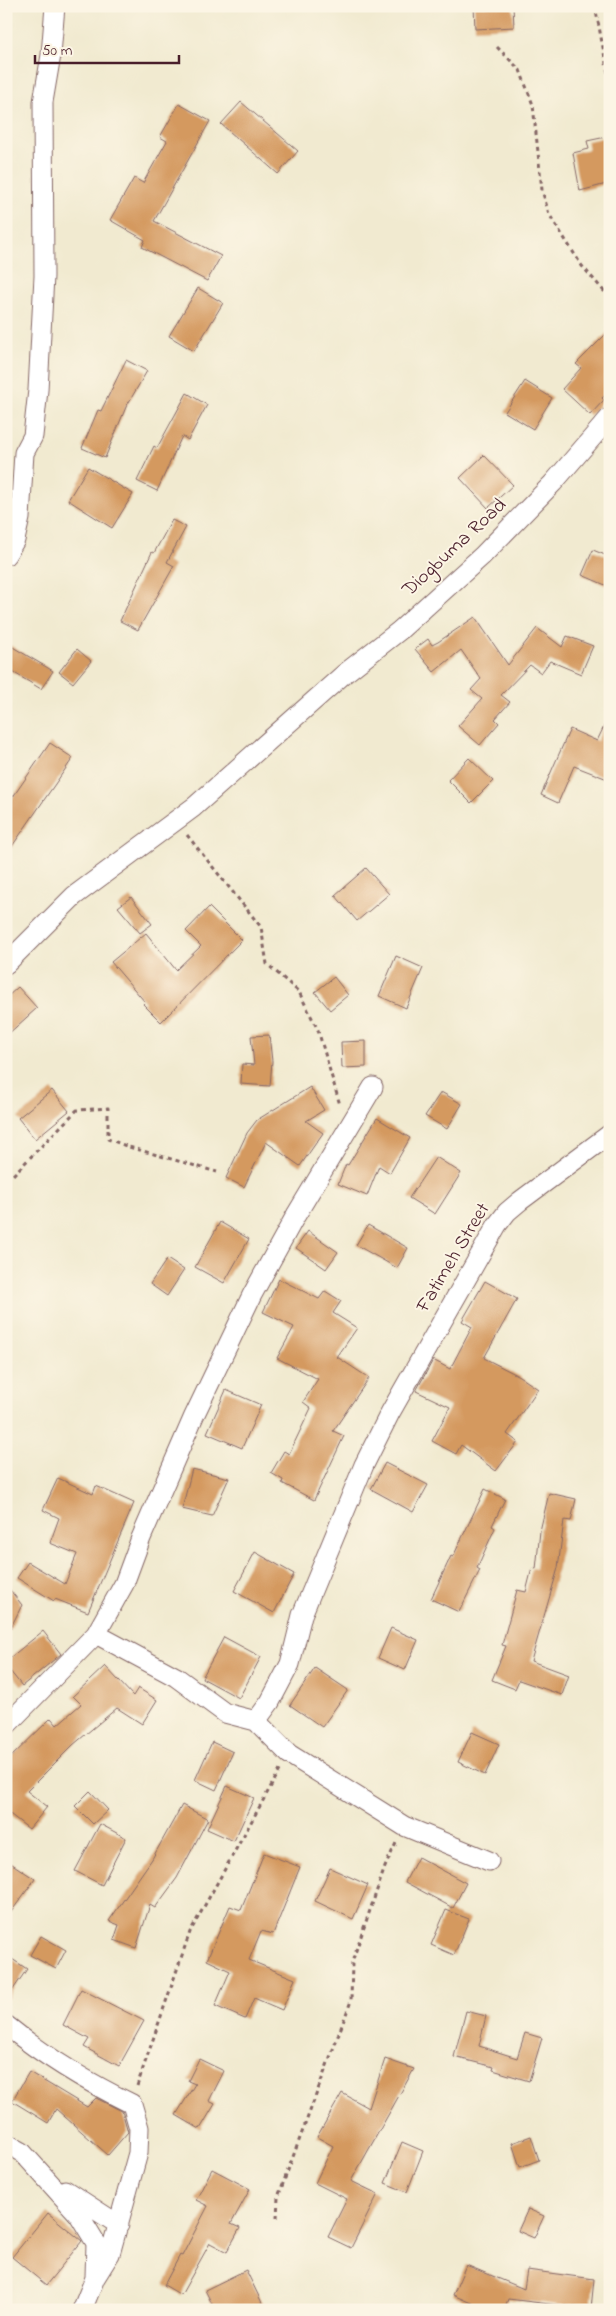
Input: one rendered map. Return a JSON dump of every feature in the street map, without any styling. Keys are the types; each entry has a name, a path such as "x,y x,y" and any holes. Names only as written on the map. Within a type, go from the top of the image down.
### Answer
{"street":[{"path":"6,555 15,540 20,518 24,453 33,436 38,390 44,276 43,102 51,55 54,12"},
{"name":"Diogbuma Road","path":"6,964 74,896 176,821 249,760 344,674 399,630 482,556 553,483 610,417"},
{"path":"6,1726 96,1634 124,1584 141,1538 194,1416 252,1295 373,1087"},
{"name":"Fatimeh Street","path":"256,1721 270,1702 290,1664 302,1614 322,1561 364,1466 390,1413 497,1225 507,1212 610,1134"},
{"path":"96,1634 176,1677 225,1713 256,1721 289,1754 404,1826 489,1861"},
{"path":"6,2025 60,2063 106,2091 132,2104 139,2128 138,2153 110,2254 95,2278 82,2310"},
{"path":"6,2143 22,2152 79,2216 96,2244 95,2310"},
{"path":"42,2175 119,2225"}],"path":[{"path":"595,6 610,84"},
{"path":"497,47 520,70 533,105 542,190 549,214 582,266 610,298"},
{"path":"176,821 261,927 267,964 299,992 318,1030 347,1129"},
{"path":"6,1178 11,1177 77,1110 108,1108 108,1138 128,1147 217,1172"},
{"path":"132,2104 190,1932 289,1754"},
{"path":"277,2218 278,2197 351,2001 352,1962 385,1867 404,1826"}],"building":[{"path":"474,6 513,6 514,27 475,29"},
{"path":"241,102 298,151 278,174 221,124"},
{"path":"179,104 210,121 154,221 221,256 207,281 142,247 145,240 110,220 134,178 143,183 167,141 160,137"},
{"path":"606,137 610,151 610,183 580,191 573,153 589,149 587,141"},
{"path":"198,288 223,303 194,351 169,336"},
{"path":"610,330 610,391 602,398 604,400 590,415 562,389 581,368 576,364"},
{"path":"126,360 147,371 126,407 105,458 82,448 98,410 101,411"},
{"path":"525,381 552,398 533,429 505,412"},
{"path":"187,393 207,405 188,440 182,436 157,491 137,481 154,446 157,448"},
{"path":"484,455 513,485 488,508 460,478"},
{"path":"88,467 133,494 112,528 68,500"},
{"path":"172,520 186,527 167,562 174,566 138,630 120,621 152,552 154,553"},
{"path":"593,550 610,557 610,587 582,575"},
{"path":"475,617 508,665 537,628 562,647 567,636 593,646 581,674 550,661 541,673 530,665 501,695 510,702 495,719 499,723 480,745 458,726 482,699 471,690 481,679 461,650 434,672 415,649 428,639 432,645 438,642"},
{"path":"6,643 53,671 41,689 6,668"},
{"path":"77,649 91,661 73,683 59,672"},
{"path":"610,714 610,780 574,766 558,803 541,795 570,729 597,741"},
{"path":"50,743 73,758 6,855 6,807"},
{"path":"469,758 493,781 471,803 448,780"},
{"path":"366,868 389,894 357,921 335,895"},
{"path":"131,897 152,924 140,933 118,907"},
{"path":"209,907 242,940 161,1022 143,1004 145,1002 111,962 146,933 176,970 201,946 186,931"},
{"path":"396,956 423,968 406,1008 379,996"},
{"path":"334,977 348,995 330,1010 315,992"},
{"path":"18,987 37,1008 6,1036 6,998"},
{"path":"269,1035 272,1061 270,1086 241,1084 242,1064 254,1065 251,1036"},
{"path":"366,1041 366,1067 342,1068 341,1042"},
{"path":"310,1087 324,1110 306,1121 323,1133 300,1166 266,1142 244,1187 226,1178 247,1133 257,1120"},
{"path":"52,1090 69,1111 35,1139 18,1118"},
{"path":"441,1092 462,1104 447,1129 425,1116"},
{"path":"377,1118 410,1138 390,1173 379,1166 367,1196 338,1184 346,1164 348,1165"},
{"path":"436,1157 461,1173 435,1214 409,1198"},
{"path":"220,1222 249,1239 224,1283 195,1267"},
{"path":"368,1225 408,1248 397,1268 356,1245"},
{"path":"308,1231 338,1252 326,1269 296,1248"},
{"path":"167,1259 184,1270 167,1296 150,1284"},
{"path":"279,1279 319,1299 325,1291 341,1301 333,1313 357,1328 337,1357 369,1378 333,1431 344,1436 314,1500 282,1483 283,1480 271,1473 284,1451 289,1454 311,1408 303,1402 318,1379 277,1358 294,1327 263,1312"},
{"path":"485,1281 517,1299 484,1358 519,1376 538,1389 507,1434 518,1442 496,1471 461,1445 456,1454 432,1441 450,1407 416,1391 433,1360 450,1369 472,1327 462,1321"},
{"path":"226,1390 261,1405 242,1448 207,1433"},
{"path":"385,1463 428,1485 413,1512 371,1489"},
{"path":"192,1469 229,1478 212,1516 182,1509"},
{"path":"58,1478 93,1494 96,1486 134,1503 88,1612 55,1599 54,1601 17,1578 28,1562 65,1584 77,1554 50,1543 59,1518 43,1510"},
{"path":"485,1489 505,1499 492,1526 495,1528 477,1568 480,1570 459,1612 431,1599"},
{"path":"549,1493 576,1499 571,1521 564,1520 558,1568 531,1661 569,1675 562,1695 519,1680 515,1689 492,1680 506,1646 502,1645 517,1590 526,1592 532,1568 536,1569 540,1531"},
{"path":"255,1552 294,1574 274,1613 234,1591"},
{"path":"6,1585 22,1605 6,1637"},
{"path":"391,1628 418,1640 405,1670 378,1658"},
{"path":"43,1631 61,1654 22,1686 6,1666 6,1661"},
{"path":"224,1637 261,1657 239,1698 202,1678"},
{"path":"105,1666 133,1696 138,1688 157,1700 142,1724 117,1708 73,1745 27,1791 47,1807 29,1829 6,1811 6,1762 51,1718 57,1725 81,1704 73,1696"},
{"path":"315,1668 348,1690 322,1727 290,1705"},
{"path":"472,1732 499,1744 485,1775 458,1762"},
{"path":"212,1742 233,1752 216,1790 195,1780"},
{"path":"227,1786 254,1798 234,1841 207,1829"},
{"path":"90,1791 108,1810 93,1824 75,1806"},
{"path":"182,1805 208,1819 177,1878 155,1908 150,1905 136,1948 114,1940 119,1925 109,1921 152,1859"},
{"path":"100,1824 126,1838 102,1885 75,1871"},
{"path":"264,1853 300,1867 273,1934 261,1931 249,1960 295,1979 282,2010 254,1998 245,2019 215,2006 230,1971 207,1960 230,1906 241,1910"},
{"path":"418,1857 466,1883 453,1908 405,1882"},
{"path":"6,1860 35,1879 6,1919"},
{"path":"330,1868 368,1885 353,1919 315,1901"},
{"path":"446,1910 469,1919 454,1955 431,1945"},
{"path":"41,1936 66,1950 56,1969 30,1955"},
{"path":"6,1955 27,1969 6,2000"},
{"path":"81,1989 144,2021 119,2066 84,2047 89,2039 63,2025"},
{"path":"466,2011 486,2016 479,2046 517,2058 525,2033 542,2038 529,2081 493,2070 494,2067 454,2057"},
{"path":"199,2059 224,2071 209,2101 215,2104 200,2129 176,2115 195,2084 188,2081"},
{"path":"385,2059 414,2069 351,2181 378,2194 351,2248 328,2237 347,2199 315,2183 333,2146 317,2137 342,2093 369,2108"},
{"path":"29,2072 87,2107 96,2098 122,2111 128,2132 108,2155 56,2109 48,2123 12,2101"},
{"path":"531,2136 539,2160 520,2167 512,2143"},
{"path":"402,2142 423,2151 407,2192 385,2183"},
{"path":"212,2169 250,2189 231,2224 240,2228 227,2252 210,2243 181,2295 164,2285 180,2255 182,2256 208,2206 196,2200"},
{"path":"528,2209 544,2216 534,2238 518,2231"},
{"path":"48,2213 82,2241 46,2285 12,2257"},
{"path":"466,2265 524,2289 527,2270 594,2279 591,2309 508,2299 504,2310 487,2310 453,2295"},
{"path":"246,2270 263,2305 254,2310 215,2310 205,2290"}]}
